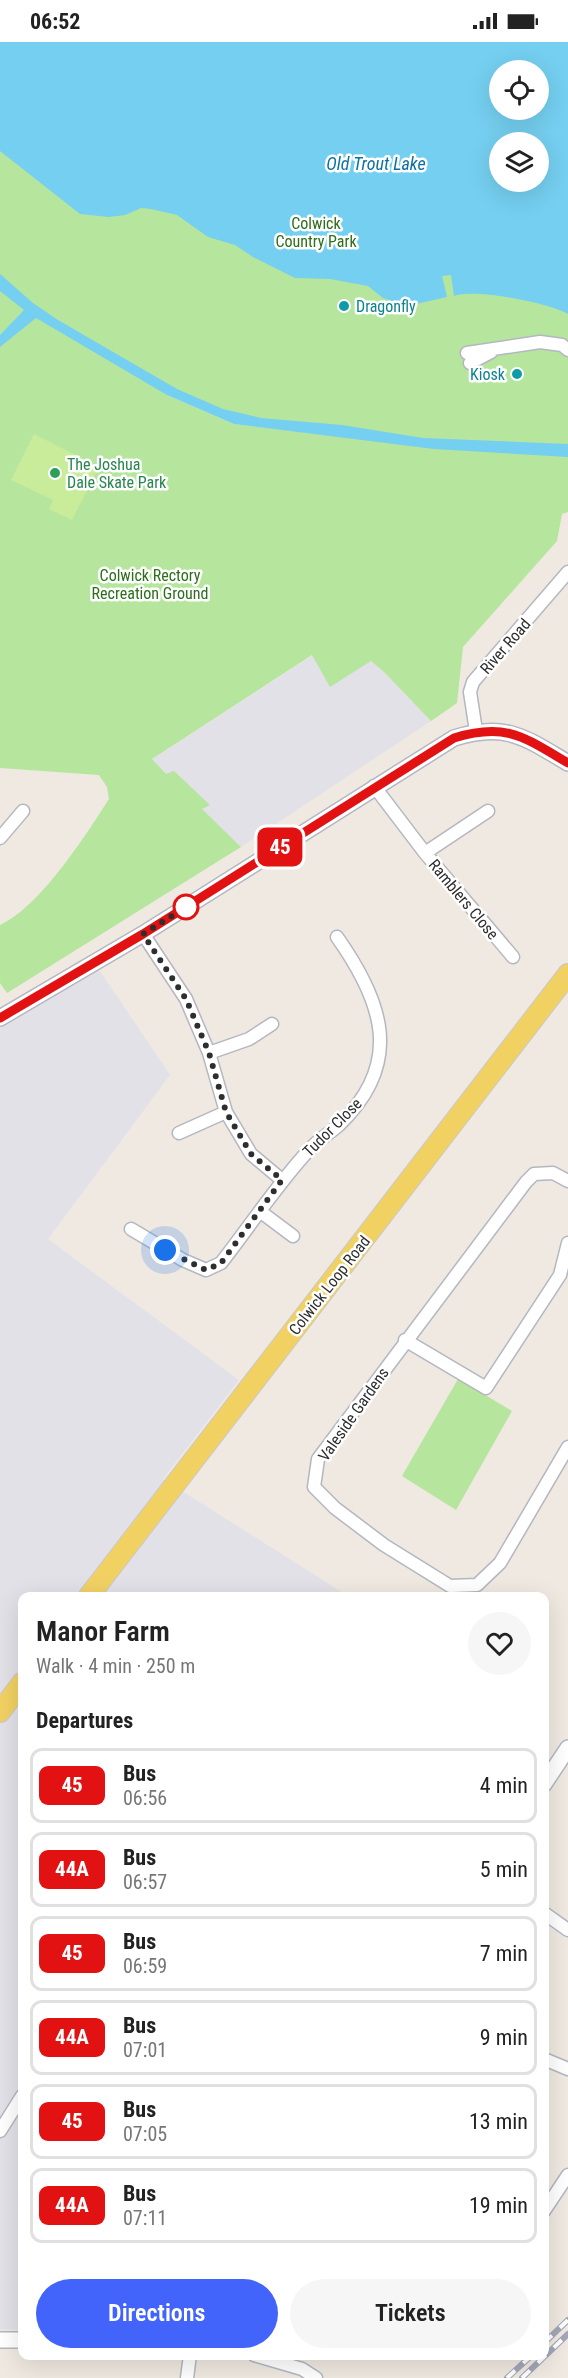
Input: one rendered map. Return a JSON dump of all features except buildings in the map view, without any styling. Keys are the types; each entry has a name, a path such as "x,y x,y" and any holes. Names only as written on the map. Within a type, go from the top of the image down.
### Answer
{"main road":[{"name":"Colwick Loop Road","path":"92,1592 568,974"},
{"path":"0,1712 18,1688"}],"street":[{"path":"469,358 540,342 562,345 568,350"},
{"name":"River Road","path":"476,731 470,692 473,682 568,572"},
{"path":"2,1011 143,934 374,786 454,738 476,731 496,730 512,734 568,763"},
{"name":"Ramblers Close","path":"374,786 425,853 508,941 513,957"},
{"path":"0,838 23,811"},
{"name":"Ramblers Close","path":"425,853 488,811"},
{"path":"469,824 477,834"},
{"path":"143,934 186,999 209,1053 226,1112 251,1154 282,1180"},
{"name":"Tudor Close","path":"131,1229 183,1260 206,1270 221,1263 261,1212 282,1180 314,1143 339,1125 366,1093 379,1063 379,1017 360,970 337,937"},
{"path":"209,1053 249,1039 272,1024"},
{"path":"179,1132 226,1112"},
{"name":"Valeside Gardens","path":"568,1181 553,1173 534,1174 405,1340 318,1459 314,1486 335,1509 384,1545 450,1586 477,1585 500,1563 568,1447"},
{"path":"261,1212 292,1236"},
{"path":"405,1340 486,1389 560,1275 568,1243"},
{"path":"549,1776 568,1748"},
{"path":"549,1916 567,1926"},
{"path":"549,2061 568,2069"},
{"path":"0,2131 18,2102"},
{"path":"549,2204 568,2175"},
{"path":"0,2340 18,2340"},
{"path":"187,2378 189,2360"},
{"path":"273,2360 288,2364 316,2378"}],"shaded area":[{"path":"313,655 371,661 431,721 241,847 151,760"},
{"path":"98,968 170,1075 48,1239 239,1380 163,1479 342,1592 18,1592 18,2330 0,2329 0,1028"}],"green space":[{"path":"0,42 568,42 568,512 562,514 557,541 463,647 457,703 431,721 371,661 330,687 312,655 152,759 166,774 174,771 210,805 202,809 241,847 7,993 0,983 0,925 15,916 46,887 75,850 109,799 107,787 99,775 0,768","holes":["167,395 243,415 301,425 327,435 234,424"]},
{"name":"The Joshua Dale Skate Park","path":"34,434 99,467 72,520 49,509 53,500 11,480"},
{"path":"458,1379 512,1411 456,1510 402,1476"}],"water":[{"name":"Old Trout Lake","path":"0,42 568,42 568,314 545,305 494,295 454,296 451,275 442,276 447,297 407,306 383,298 368,286 330,279 295,278 253,257 235,245 208,237 177,215 141,208 125,215 109,217 80,214 0,151"},
{"path":"0,274 33,303 58,320 177,389 223,409 261,418 342,425 423,438 568,444 568,457 434,449 234,424 167,395 36,318 0,347 0,335 24,310 0,291"}],"railway":[{"path":"549,2338 568,2320"},
{"path":"549,2352 568,2334"},
{"path":"507,2378 527,2360"},
{"path":"522,2378 541,2360"}],"bus line":[{"name":"45","path":"0,1018 66,977 143,934 406,766 454,738 476,731 496,730 532,742 568,763"}],"place":[{"name":"Dragonfly","path":"344,306"},
{"name":"Kiosk","path":"517,374"},
{"name":"The Joshua Dale Skate Park","path":"55,473"}],"route":[{"path":"165,1250 206,1270 221,1263 261,1212 282,1180 251,1154 226,1112 209,1053 186,999 143,934 186,907"}],"park label":[{"name":"Colwick Country Park","path":"316,232"},
{"name":"Colwick Rectory Recreation Ground","path":"150,584"}]}
